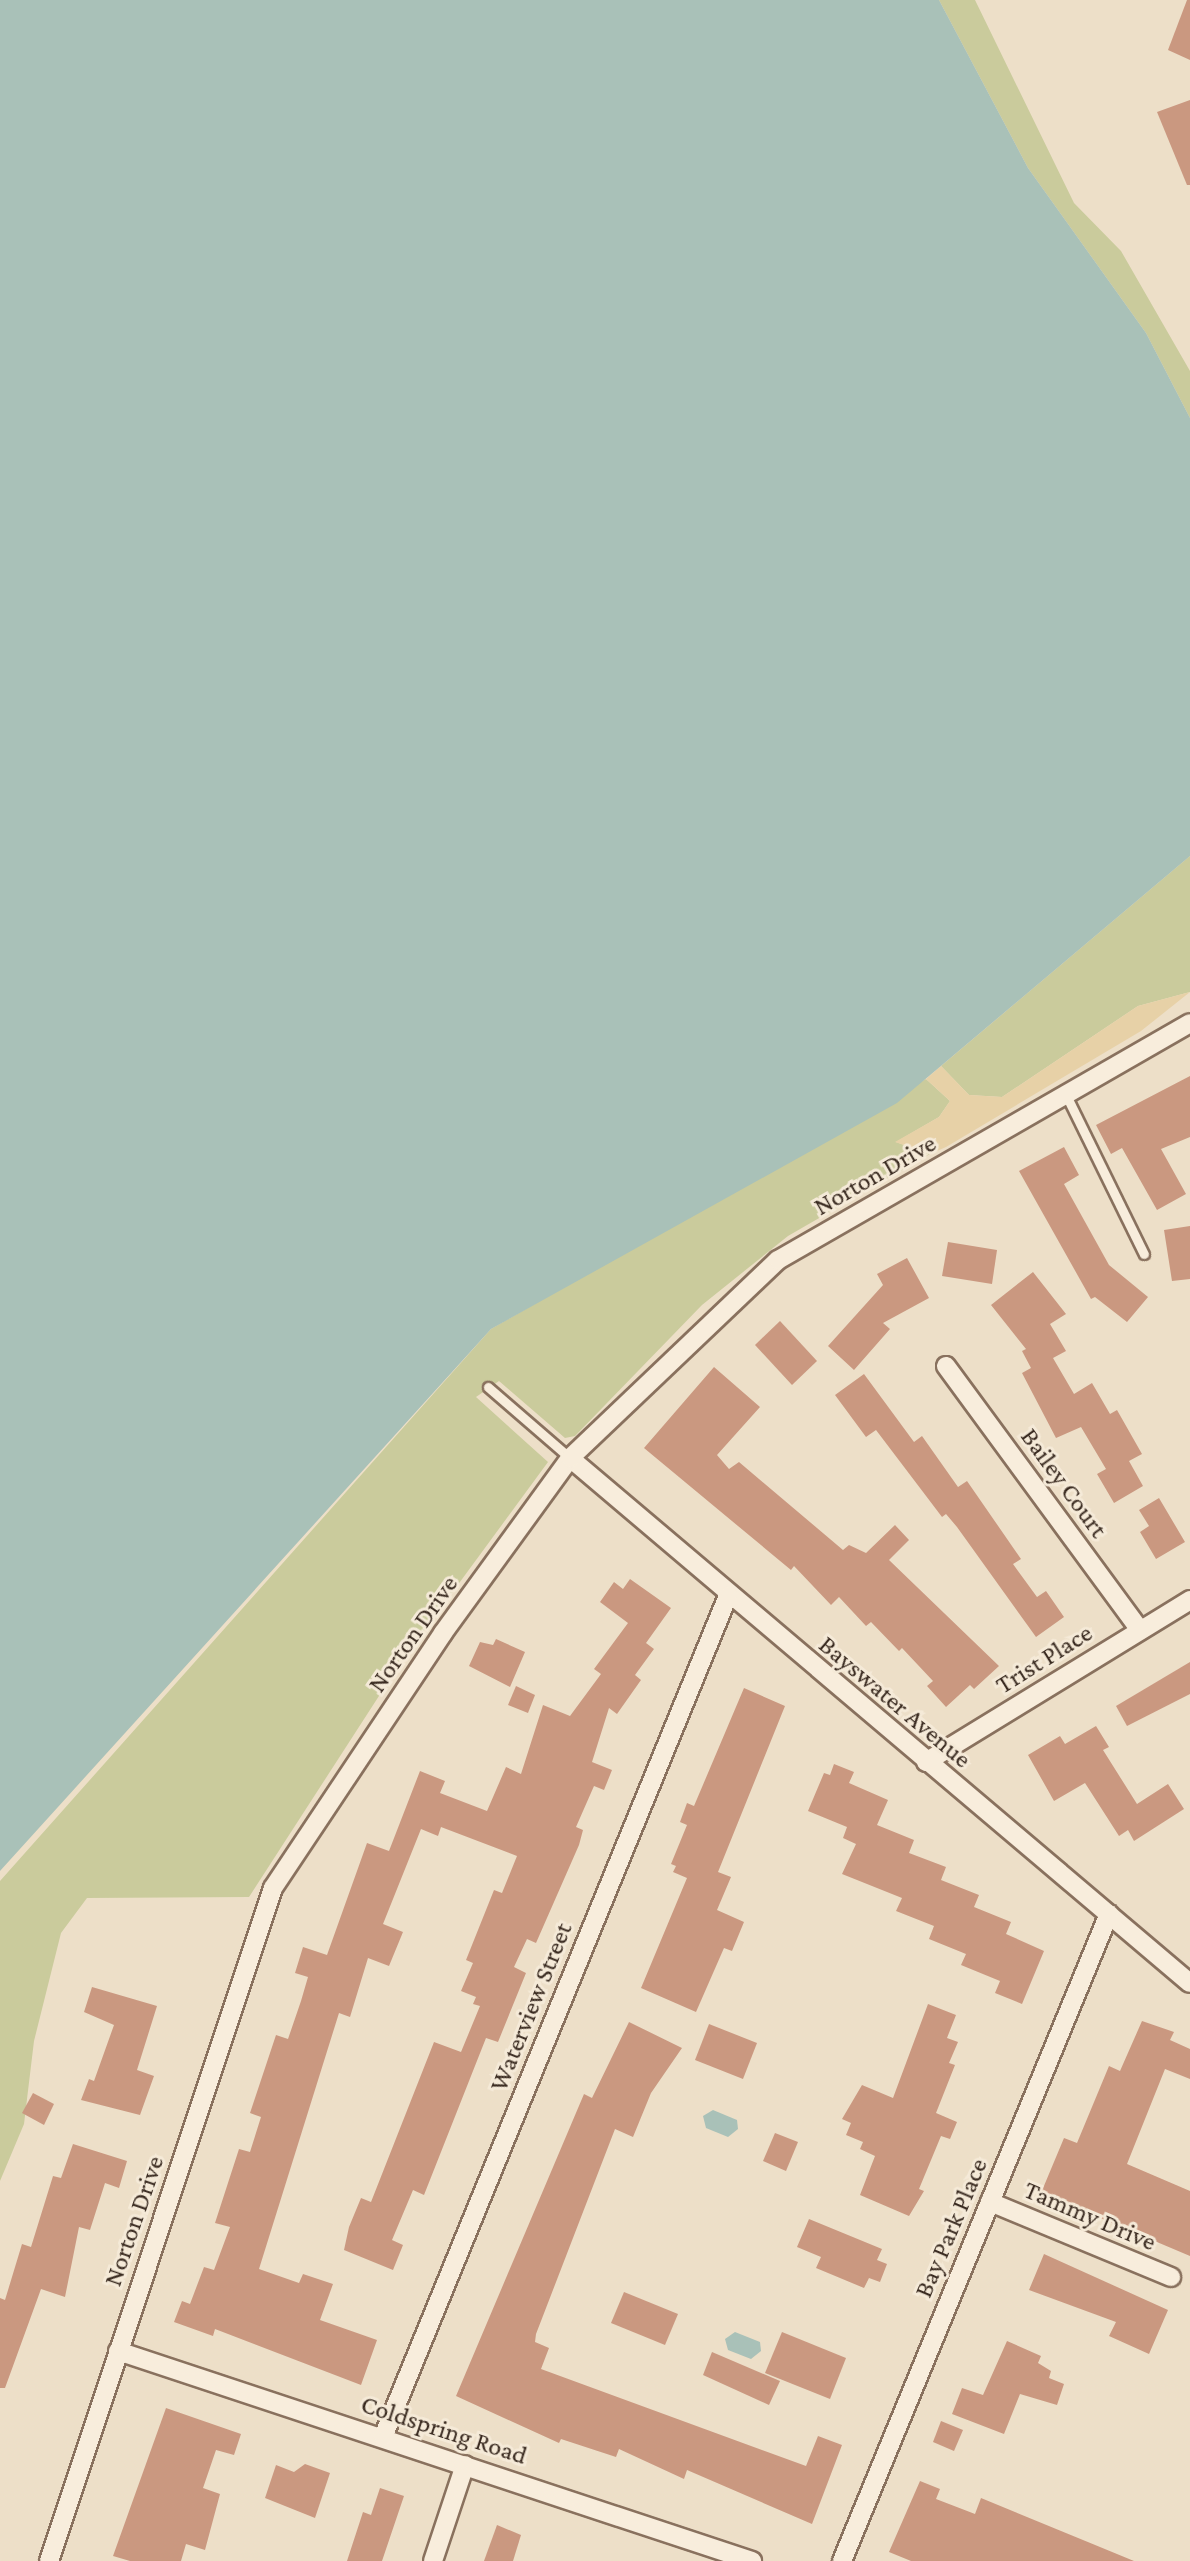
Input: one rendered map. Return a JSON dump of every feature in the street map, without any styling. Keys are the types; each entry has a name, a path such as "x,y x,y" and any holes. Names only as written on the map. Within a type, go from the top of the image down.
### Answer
{"street":[{"name":"Norton Drive","path":"49,2561 273,1888 443,1633 570,1458 778,1260 1190,1023"},
{"name":"Bailey Court","path":"946,1366 1140,1630"},
{"name":"Bayswater Avenue","path":"570,1458 728,1596 1190,1983"},
{"name":"Waterview Street","path":"383,2437 728,1596"},
{"name":"Trist Place","path":"926,1762 1190,1600"},
{"name":"Bay Park Place","path":"842,2561 1109,1914"},
{"name":"Tammy Drive","path":"990,2202 1171,2277"},
{"name":"Coldspring Road","path":"118,2351 752,2561"},
{"path":"433,2561 465,2465"}],"lane":[{"path":"1066,1095 1144,1254"},
{"path":"488,1387 570,1458"}],"green space":[{"path":"939,0 975,0 1074,203 1121,251 1190,371 1190,418 1146,333 1028,168"},
{"path":"1190,856 1190,992 1138,1006 1002,1097 969,1095 941,1066"},
{"path":"926,1079 950,1101 939,1117 896,1142 930,1154 788,1236 702,1305 575,1436 565,1438 499,1381 476,1397 548,1462 399,1665 249,1897 87,1898 61,1933 34,2041 24,2124 0,2181 0,1881 491,1329"}],"sand":[{"path":"1190,992 1141,1031 946,1147 930,1154 895,1142 939,1117 950,1101 926,1079 941,1066 969,1095 1002,1097 1138,1006"}],"shaded area":[{"path":"0,0 939,0 1028,168 1146,333 1190,418 1190,856 897,1103 491,1329 0,1871"},
{"path":"713,2110 737,2120 738,2129 728,2137 706,2128 703,2116"},
{"path":"735,2332 760,2342 761,2351 751,2359 728,2350 725,2339"}],"building":[{"path":"1187,0 1190,0 1190,60 1168,50"},
{"path":"1190,100 1190,185 1187,185 1157,112"},
{"path":"1190,1076 1190,1137 1161,1149 1186,1194 1157,1210 1122,1148 1111,1154 1096,1125"},
{"path":"1064,1147 1079,1175 1064,1184 1109,1265 1148,1297 1127,1322 1095,1297 1091,1299 1019,1171"},
{"path":"1190,1226 1190,1279 1172,1281 1164,1230"},
{"path":"948,1242 997,1250 992,1284 942,1276"},
{"path":"907,1258 929,1298 883,1323 890,1329 854,1370 828,1346 883,1285 877,1274"},
{"path":"1033,1272 1066,1314 1050,1324 1066,1351 1053,1358 1074,1394 1092,1383 1110,1414 1117,1410 1142,1454 1129,1461 1143,1486 1114,1503 1097,1474 1106,1469 1081,1427 1056,1438 1022,1373 1031,1368 1022,1351 1026,1349 991,1305"},
{"path":"780,1321 817,1361 792,1385 755,1345"},
{"path":"714,1367 760,1407 717,1455 729,1469 739,1462 843,1550 849,1545 866,1553 895,1525 909,1540 889,1560 999,1666 974,1689 970,1685 946,1707 927,1686 933,1681 902,1648 899,1651 871,1622 866,1626 839,1597 831,1605 794,1566 791,1570 644,1448"},
{"path":"864,1374 914,1442 922,1436 958,1487 967,1481 1021,1559 1013,1564 1037,1597 1046,1591 1064,1617 1036,1637 957,1527 946,1514 942,1517 876,1430 866,1437 835,1395"},
{"path":"1159,1498 1185,1542 1156,1559 1140,1532 1149,1526 1139,1510"},
{"path":"630,1579 671,1608 646,1643 654,1649 635,1675 641,1680 617,1714 609,1708 592,1762 612,1770 604,1790 594,1786 576,1827 583,1830 579,1845 536,1943 527,1939 514,1967 526,1973 498,2042 486,2038 424,2195 413,2190 392,2240 403,2245 393,2270 344,2250 349,2227 361,2198 371,2202 434,2042 461,2052 480,2006 473,2004 476,1997 461,1991 473,1963 466,1960 494,1890 502,1893 517,1856 441,1827 438,1836 421,1829 383,1924 403,1932 389,1966 368,1958 350,2017 339,2013 259,2269 299,2283 303,2274 333,2284 320,2320 377,2340 361,2385 215,2329 213,2336 174,2322 182,2301 190,2304 204,2267 214,2270 230,2227 215,2223 239,2149 250,2152 261,2117 250,2113 276,2035 288,2039 301,2001 308,1977 295,1973 303,1947 327,1955 367,1843 389,1851 420,1771 445,1781 440,1793 487,1811 506,1767 521,1774 543,1705 570,1716 601,1674 594,1669 628,1623 600,1602 614,1582 623,1589"},
{"path":"496,1639 525,1652 510,1687 469,1666 480,1642 493,1645"},
{"path":"1190,1662 1190,1694 1127,1726 1116,1706"},
{"path":"516,1686 535,1695 528,1713 508,1705"},
{"path":"744,1688 785,1706 718,1872 731,1877 717,1910 744,1922 732,1951 724,1948 696,2012 641,1988 687,1878 673,1872 676,1866 671,1864 687,1825 680,1822 687,1803 694,1806"},
{"path":"1096,1726 1109,1747 1103,1750 1137,1804 1168,1784 1184,1809 1134,1841 1128,1830 1119,1836 1085,1783 1054,1801 1028,1755 1060,1736 1065,1744"},
{"path":"834,1764 854,1772 849,1783 888,1800 877,1825 914,1840 909,1853 946,1867 941,1880 979,1895 974,1907 1011,1922 1006,1934 1044,1951 1022,2004 995,1993 1000,1981 961,1965 966,1954 929,1939 934,1926 896,1911 902,1898 842,1874 856,1844 843,1838 847,1827 808,1811 824,1773 830,1775"},
{"path":"92,1987 157,2006 137,2070 154,2076 140,2115 81,2100 89,2079 94,2081 114,2025 84,2012"},
{"path":"928,2004 956,2015 947,2038 958,2042 949,2063 955,2065 936,2113 957,2122 950,2139 941,2136 919,2189 924,2191 909,2216 860,2195 875,2156 860,2149 863,2142 846,2135 851,2123 842,2119 862,2085 893,2098"},
{"path":"1142,2021 1174,2032 1170,2040 1190,2049 1190,2079 1165,2069 1127,2164 1190,2191 1190,2256 1041,2193 1064,2138 1077,2143 1109,2066 1120,2071"},
{"path":"629,2022 682,2048 651,2093 633,2137 615,2129 536,2334 535,2342 549,2348 541,2369 806,2466 818,2436 842,2445 812,2524 687,2470 684,2479 619,2449 616,2457 561,2439 559,2443 456,2396 584,2094 592,2098"},
{"path":"709,2024 757,2043 743,2079 695,2060"},
{"path":"33,2093 54,2104 44,2125 22,2113"},
{"path":"775,2133 798,2142 786,2171 763,2161"},
{"path":"73,2144 127,2161 119,2188 105,2183 90,2230 79,2227 65,2297 41,2289 5,2388 0,2388 0,2298 5,2300 22,2244 31,2247 53,2176 61,2178"},
{"path":"809,2219 882,2249 877,2260 887,2264 880,2282 869,2278 864,2288 816,2268 821,2257 797,2247"},
{"path":"1044,2254 1168,2310 1149,2354 1109,2336 1116,2322 1029,2290"},
{"path":"624,2292 678,2314 665,2345 611,2323"},
{"path":"782,2332 846,2358 830,2399 765,2373"},
{"path":"1007,2341 1041,2356 1038,2363 1051,2371 1049,2378 1064,2384 1057,2405 1020,2394 1004,2434 952,2414 962,2388 983,2395"},
{"path":"712,2352 780,2381 769,2405 703,2375"},
{"path":"166,2408 241,2434 234,2455 216,2450 203,2488 220,2494 205,2550 186,2544 181,2561 130,2561 113,2556"},
{"path":"941,2421 963,2430 954,2451 933,2442"},
{"path":"305,2464 330,2473 315,2518 265,2498 276,2465 294,2472"},
{"path":"920,2481 940,2489 936,2499 975,2514 981,2498 1134,2561 911,2561 889,2552"},
{"path":"380,2488 404,2496 382,2561 347,2561 363,2512 371,2515"},
{"path":"497,2525 521,2535 513,2561 484,2561"}]}
